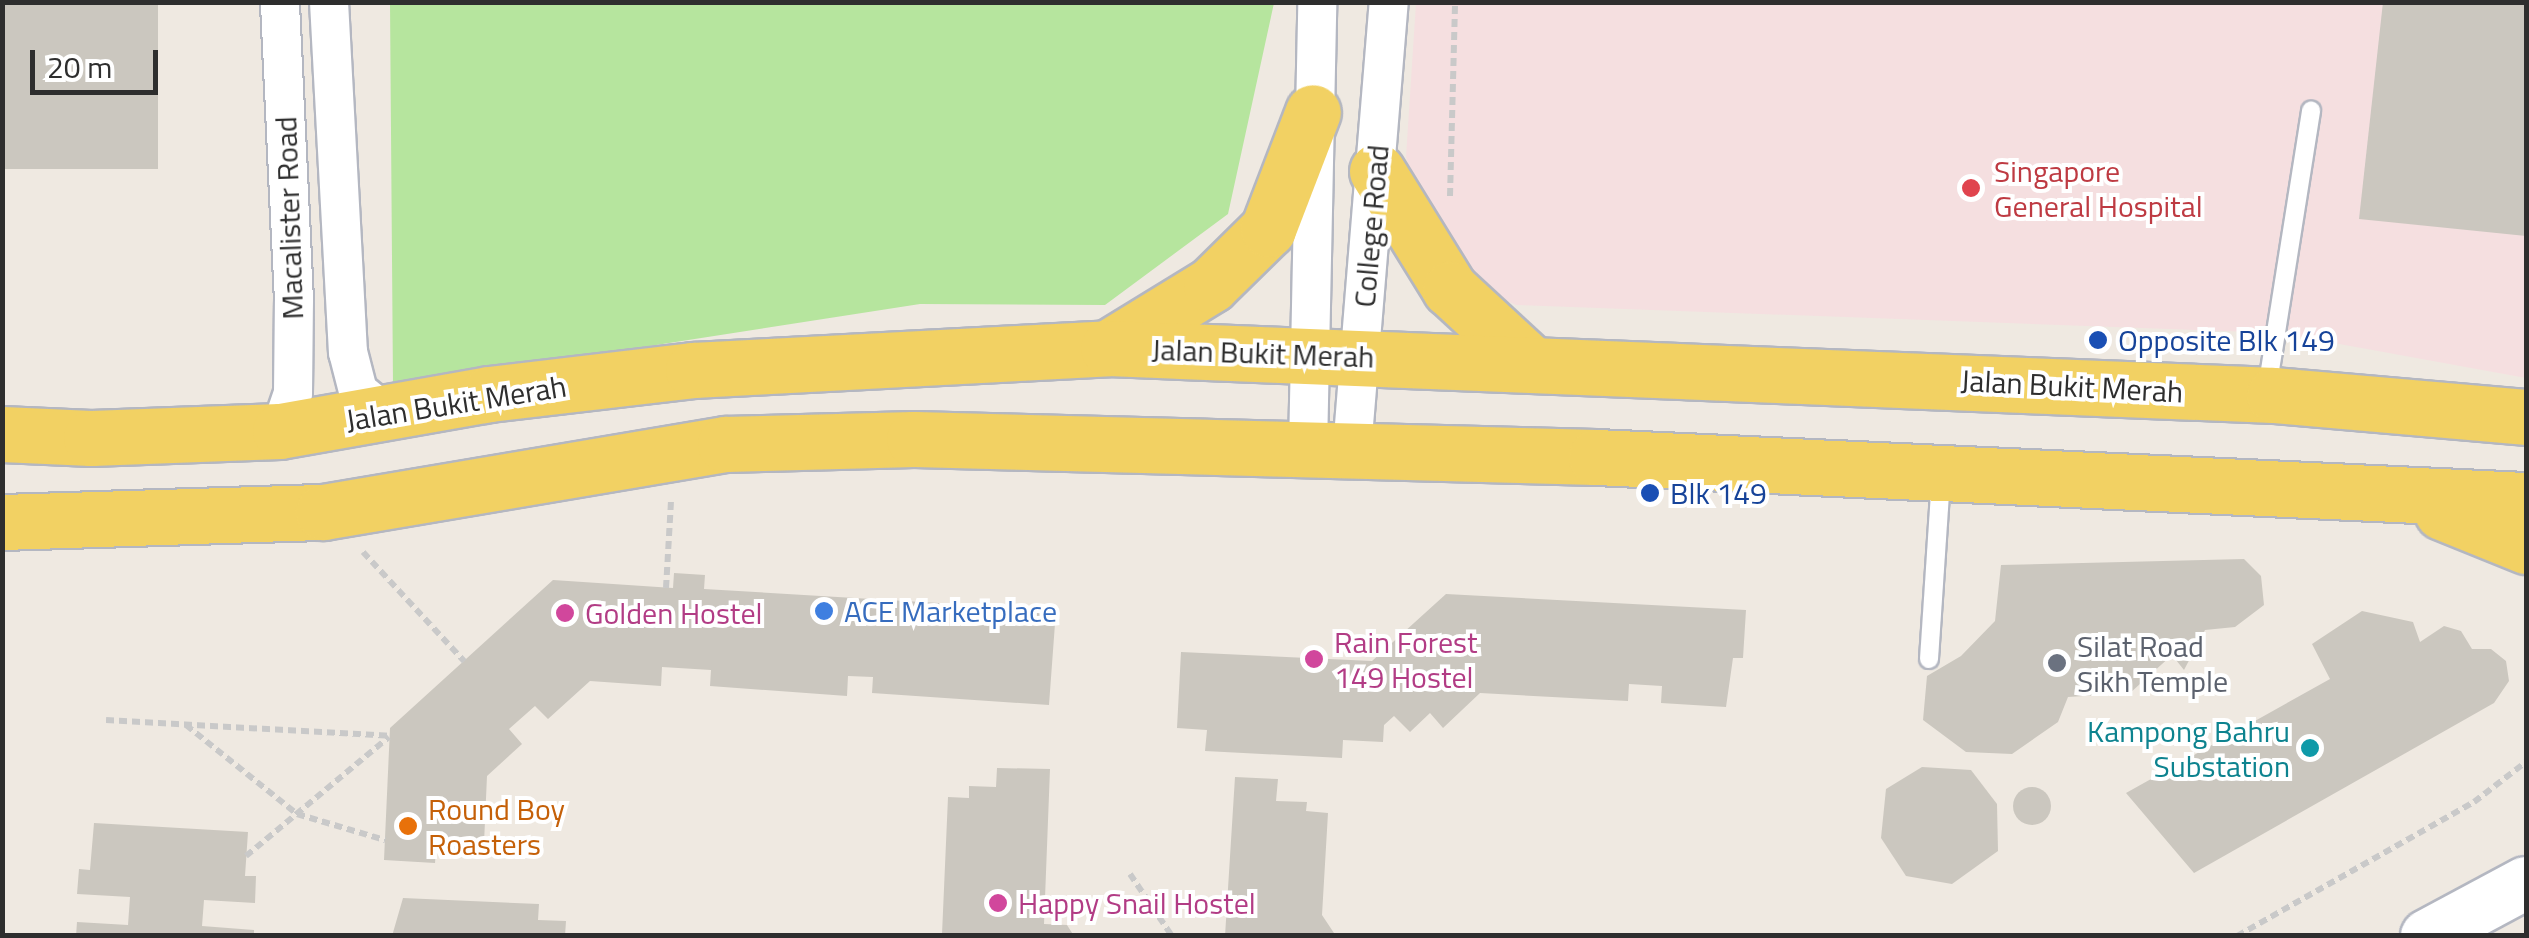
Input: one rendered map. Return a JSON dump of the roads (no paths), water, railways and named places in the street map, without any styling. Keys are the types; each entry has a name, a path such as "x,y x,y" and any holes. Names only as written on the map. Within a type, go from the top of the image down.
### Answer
{"main road":[{"path":"1108,348 1210,285 1268,229 1313,112"},
{"path":"1377,171 1450,289 1529,362"},
{"name":"Jalan Bukit Merah","path":"2,434 92,438 280,431 388,415 489,394 693,370 1108,348 1529,362 2266,395 2526,416"},
{"path":"2,522 322,512 725,444 914,439 1942,471 2322,486 2526,500"},
{"path":"2322,486 2445,513 2526,546"},
{"path":"2428,936 2526,883"}],"street":[{"name":"Macalister Road","path":"280,2 294,301 293,393 280,431"},
{"name":"Macalister Road","path":"329,2 348,352 358,390 388,415"},
{"name":"College Road","path":"1317,2 1313,112 1335,356 1330,449"},
{"name":"College Road","path":"1335,356 1377,171 1388,2"}],"lane":[{"path":"2266,395 2311,110"},
{"path":"1929,659 1942,471"}],"place":[{"name":"Singapore General Hospital","path":"1971,188"},
{"name":"Opposite Blk 149","path":"2098,340"},
{"name":"Blk 149","path":"1650,493"},
{"name":"ACE Marketplace","path":"824,611"},
{"name":"Golden Hostel","path":"565,613"},
{"name":"Rain Forest 149 Hostel","path":"1314,659"},
{"name":"Silat Road Sikh Temple","path":"2057,663"},
{"name":"Kampong Bahru Substation","path":"2310,748"},
{"name":"Round Boy Roasters","path":"408,826"},
{"name":"Happy Snail Hostel","path":"998,903"}]}
